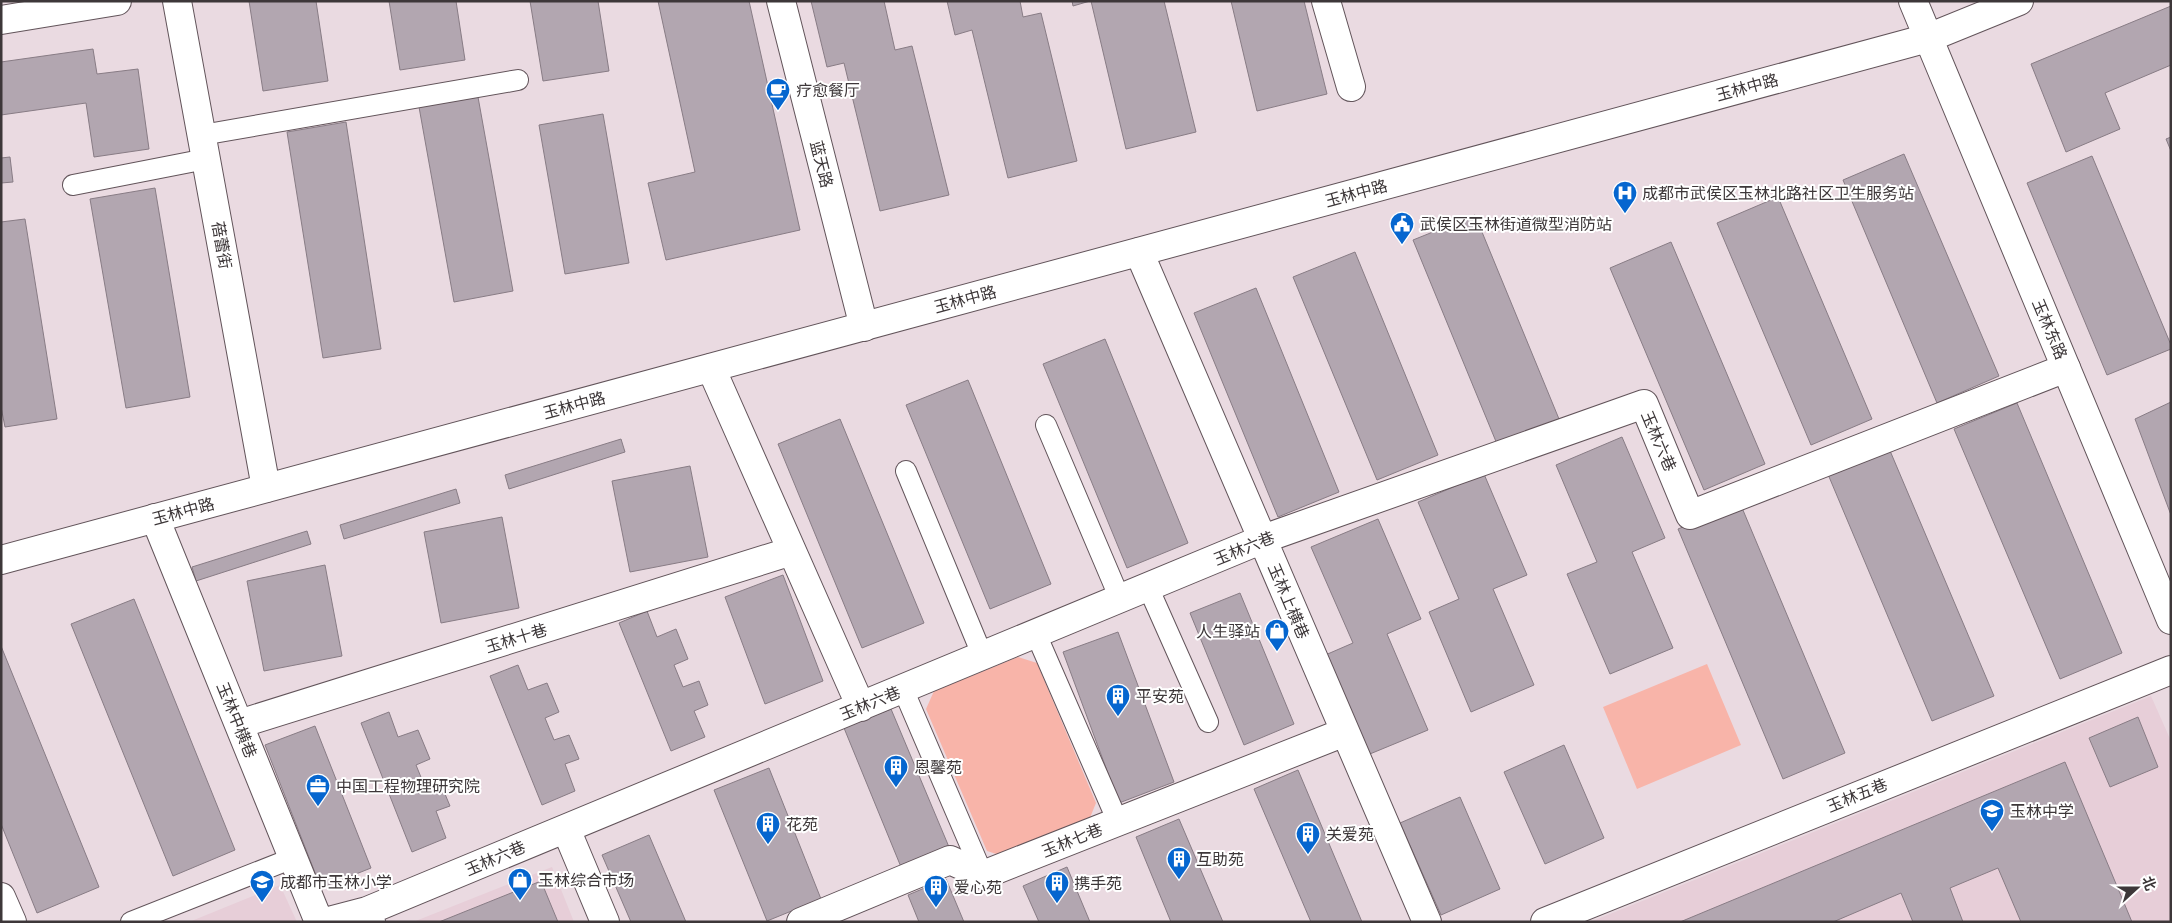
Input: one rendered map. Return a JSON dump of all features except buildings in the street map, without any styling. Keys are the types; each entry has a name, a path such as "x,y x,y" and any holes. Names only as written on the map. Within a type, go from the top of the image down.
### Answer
{"street":[{"path":"1,20 117,1"},
{"name":"蓓蕾街","path":"177,1 266,488"},
{"name":"蓝天路","path":"780,1 864,327"},
{"path":"1326,1 1351,87"},
{"name":"玉林东路","path":"1913,1 2171,620"},
{"name":"玉林中路","path":"1,560 1928,38 2018,1"},
{"name":"玉林上横巷","path":"1139,252 1427,922"},
{"path":"711,368 861,707"},
{"name":"玉林六巷","path":"369,916 566,829 1263,540 1644,404 1690,515 2066,368"},
{"name":"玉林中横巷","path":"155,518 319,922"},
{"name":"玉林十巷","path":"239,724 792,551"},
{"name":"玉林五巷","path":"1545,922 2171,670"},
{"name":"玉林七巷","path":"983,875 1345,732"},
{"path":"566,829 604,922"},
{"path":"801,922 950,860 983,875"},
{"path":"1,896 12,922"},
{"path":"325,922 369,916"}],"lane":[{"path":"73,185 204,147 518,80"},
{"path":"1046,425 1120,599"},
{"path":"906,470 983,657"},
{"path":"1148,587 1208,722"},
{"path":"1036,634 1118,822"},
{"path":"903,690 983,875"},
{"path":"131,922 293,858"}],"shaded area":[{"path":"1018,657 1037,663 1096,803 1087,825 1006,857 987,851 926,709 934,691"},
{"path":"1707,664 1741,745 1637,789 1603,707"},
{"name":"玉林中学","path":"2151,696 2171,741 2171,922 1590,922"},
{"name":"玉林综合市场","path":"552,867 574,922 413,922"},
{"name":"成都市玉林小学","path":"280,885 297,922 189,922"}],"place":[{"name":"疗愈餐厅","path":"778,111"},
{"name":"成都市武侯区玉林北路社区卫生服务站","path":"1625,214"},
{"name":"武侯区玉林街道微型消防站","path":"1402,245"},
{"name":"人生驿站","path":"1277,652"},
{"name":"平安苑","path":"1118,717"},
{"name":"恩馨苑","path":"896,788"},
{"name":"中国工程物理研究院","path":"318,807"},
{"name":"玉林中学","path":"1992,832"},
{"name":"花苑","path":"768,845"},
{"name":"关爱苑","path":"1308,855"},
{"name":"互助苑","path":"1179,880"},
{"name":"玉林综合市场","path":"520,901"},
{"name":"成都市玉林小学","path":"262,903"},
{"name":"携手苑","path":"1057,904"},
{"name":"爱心苑","path":"936,908"}]}
